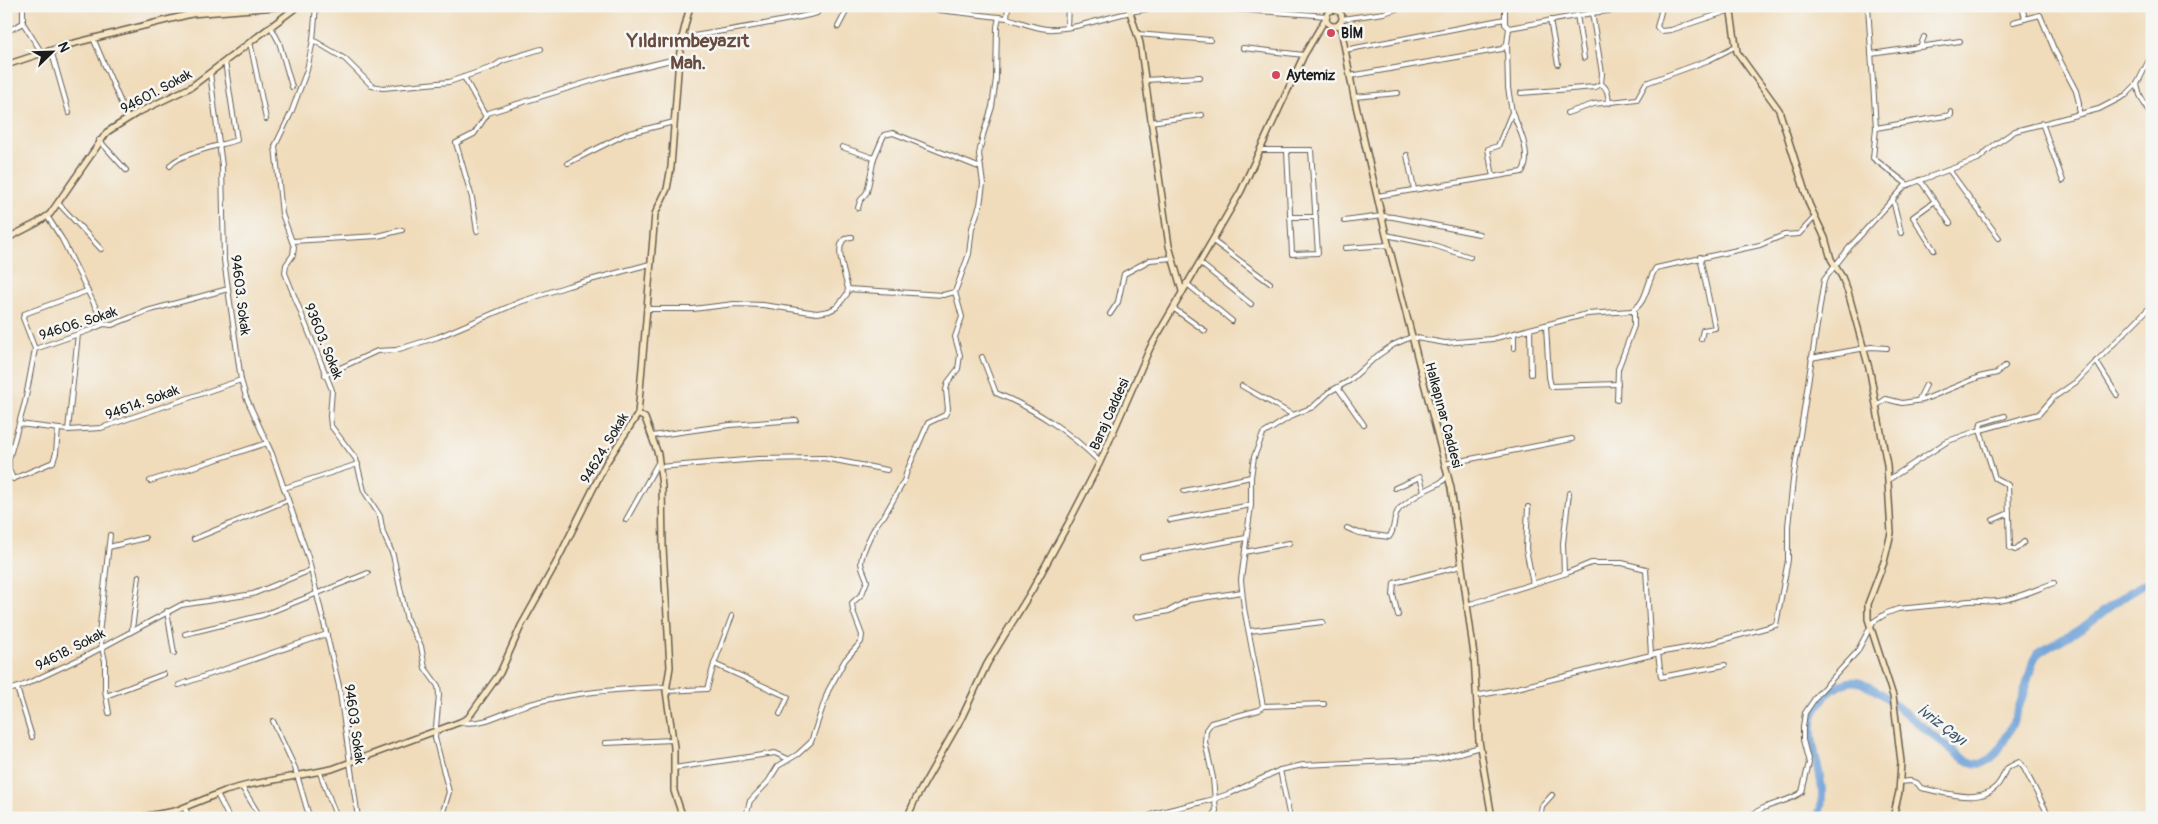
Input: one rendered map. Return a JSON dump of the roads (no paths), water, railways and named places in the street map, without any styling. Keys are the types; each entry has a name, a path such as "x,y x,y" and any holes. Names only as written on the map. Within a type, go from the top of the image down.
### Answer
{"street":[{"path":"23,6 23,23 42,53"},
{"path":"189,6 191,14"},
{"path":"6,65 93,38 191,14 289,6"},
{"name":"94601. Sokak","path":"6,239 47,216 107,132 128,119 186,90 298,6"},
{"path":"316,6 313,40 304,78 291,113 275,146 282,214 292,241 378,236 402,230"},
{"name":"94624. Sokak","path":"136,818 159,816 217,794 242,787 297,777 349,764 435,732 468,718 500,673 521,626 555,565 606,462 638,414 655,214 667,189 671,167 682,38 690,6"},
{"path":"682,38 776,23 817,13 818,6"},
{"path":"838,27 849,6"},
{"path":"926,6 938,10 1007,18 1049,29 1068,27 1129,9 1180,7 1231,7 1269,12 1328,14 1337,10 1342,19"},
{"path":"1007,18 1008,6"},
{"path":"1068,6 1068,27"},
{"path":"1269,12 1270,6"},
{"name":"Baraj Caddesi","path":"907,818 915,800 962,717 987,664 1040,575 1100,462 1150,348 1242,191 1304,55 1332,6"},
{"name":"Halkapınar Caddesi","path":"1343,6 1342,19 1345,50 1354,98 1388,245 1446,464 1453,499 1475,662 1480,747 1492,818"},
{"path":"1328,14 1328,23 1332,25 1342,19 1384,13 1405,6"},
{"path":"1377,196 1522,172 1525,168 1524,138 1512,112 1508,88 1507,44 1509,28 1505,24 1505,6"},
{"path":"1509,28 1592,13 1647,6"},
{"path":"1655,6 1659,7 1661,12 1657,27 1661,31 1670,30 1730,8 1737,52 1779,110 1806,195 1835,266 1848,292 1864,349 1876,406 1888,480 1891,533 1884,562 1868,604 1868,619 1893,696 1901,762 1900,782 1892,818"},
{"path":"1800,6 1830,6"},
{"path":"1868,6 1876,128 1873,158 1908,185"},
{"path":"2022,6 2025,19"},
{"path":"1129,9 1138,34 1172,258 1182,291"},
{"path":"1592,13 1602,73 1601,84"},
{"path":"2013,22 2040,15 2054,49 2076,91 2079,114"},
{"path":"1577,16 1584,58"},
{"path":"750,818 747,812 750,801 768,782 778,766 798,754 812,742 828,691 846,660 861,642 862,635 852,610 852,603 862,594 867,581 861,563 879,520 884,516 904,481 928,423 945,415 948,409 946,390 948,382 958,369 960,355 955,337 962,317 956,292 969,254 972,228 980,205 983,184 979,154 992,106 996,79 997,27 1000,17"},
{"path":"1345,50 1505,19"},
{"path":"1550,20 1558,64"},
{"path":"6,32 23,23"},
{"path":"271,27 279,42 292,86"},
{"path":"1138,34 1210,40"},
{"path":"1920,47 1924,37"},
{"path":"93,38 128,119"},
{"path":"313,40 345,59 372,86 383,88 449,82 502,61 541,49"},
{"path":"1871,54 1960,41"},
{"path":"250,42 266,119"},
{"path":"1350,76 1502,49 1507,44"},
{"path":"1567,113 1594,104 1637,99 1646,83 1709,60 1736,46"},
{"path":"1243,48 1304,55"},
{"path":"51,50 69,113"},
{"path":"1480,695 1521,687 1658,653 1704,645 1776,625 1788,560 1788,526 1811,358 1824,280 1908,185 1978,159 1993,146 2016,131 2099,108 2126,95 2137,84 2152,54"},
{"path":"478,231 472,198 456,143 474,134 488,114 614,74 680,58"},
{"path":"170,166 174,161 220,143 235,141 238,138 225,62"},
{"name":"94603. Sokak","path":"210,73 224,184 223,244 241,380 246,397 267,443 284,488 317,592 340,686 349,764 358,818"},
{"path":"464,77 486,117"},
{"path":"1144,80 1200,77"},
{"path":"1521,93 1595,87 1601,84"},
{"path":"1601,84 1608,93 1609,103"},
{"path":"2137,84 2140,95 2152,118"},
{"path":"1354,98 1398,93"},
{"path":"1493,177 1488,149 1498,146 1512,112"},
{"path":"1876,128 1951,115 1952,112"},
{"path":"1150,122 1202,115"},
{"path":"568,163 626,134 674,122"},
{"path":"2042,124 2064,181"},
{"path":"858,208 860,201 867,192 874,158 884,135 893,133 981,168"},
{"path":"100,140 126,170"},
{"path":"842,147 874,158"},
{"path":"1261,150 1311,150 1318,253 1292,254 1287,151"},
{"path":"1407,155 1414,189"},
{"path":"1949,170 1999,238"},
{"path":"1920,180 1950,223"},
{"path":"1893,200 1901,233"},
{"path":"1934,250 1913,217 1935,201"},
{"path":"58,203 101,249"},
{"path":"47,216 62,239 104,324"},
{"path":"1344,221 1382,216 1479,234"},
{"path":"1290,217 1316,217"},
{"path":"1263,706 1241,580 1251,505 1251,477 1254,457 1262,434 1293,415 1313,407 1385,350 1411,337 1444,343 1492,339 1587,314 1634,310 1644,300 1652,274 1656,268 1760,245 1784,236 1799,234 1815,217"},
{"path":"1386,235 1430,244 1470,257"},
{"path":"646,309 693,309 734,304 763,305 817,313 829,311 837,307 847,294 848,289 840,248 842,240 846,237 852,237"},
{"name":"93603. Sokak","path":"292,241 294,251 285,269 287,280 333,396 330,416 331,426 353,454 358,464 364,491 379,512 383,533 393,555 407,620 420,646 425,668 438,686 439,695 435,732 437,752 449,792 441,818"},
{"path":"1213,241 1270,283"},
{"path":"1345,248 1388,245"},
{"path":"1700,257 1715,328 1703,330 1701,339"},
{"path":"1110,314 1118,302 1124,274 1150,260 1172,258"},
{"path":"1200,263 1251,304"},
{"path":"326,375 376,352 396,350 438,337 568,286 650,264"},
{"path":"1186,284 1232,320"},
{"name":"94606. Sokak","path":"58,429 56,454 53,462 13,480 8,465 35,349 104,324 112,325 147,311 228,289"},
{"path":"848,289 943,295 956,292"},
{"path":"35,349 23,318 24,314 88,290"},
{"path":"1888,480 1948,441 2039,414 2053,398 2076,382 2152,305"},
{"path":"1173,308 1205,331"},
{"path":"1617,400 1618,369 1634,326 1634,310"},
{"path":"1546,326 1551,386 1618,384"},
{"path":"1530,330 1531,374"},
{"path":"68,430 78,334"},
{"path":"1514,334 1514,348"},
{"path":"1811,358 1864,349 1871,346 1887,348"},
{"path":"982,357 996,393 1025,405 1058,426 1100,462"},
{"path":"2096,361 2116,395"},
{"path":"1876,406 1886,399 1902,402 1923,400 1997,373 2005,366"},
{"name":"94614. Sokak","path":"19,424 68,430 106,427 241,380"},
{"path":"1919,399 1926,385"},
{"path":"1242,386 1293,415"},
{"path":"1338,388 1364,425"},
{"path":"638,414 646,418 660,467 670,667 666,689 673,740 674,791 683,818"},
{"path":"2004,416 1981,423 1980,430 1995,478 2008,485 2010,548 2016,550 2024,542"},
{"path":"652,436 730,425 796,420"},
{"path":"1446,464 1572,439"},
{"path":"150,481 267,443"},
{"path":"660,467 758,459 824,458 887,470"},
{"path":"626,520 659,461"},
{"path":"284,488 358,464"},
{"path":"1347,528 1359,533 1389,537 1393,533 1393,524 1398,510 1424,491 1443,482 1448,475"},
{"path":"1184,491 1251,477"},
{"path":"1395,488 1420,477 1424,491"},
{"path":"1564,574 1563,543 1569,493"},
{"path":"194,539 288,500"},
{"path":"1170,520 1251,505"},
{"path":"1528,507 1526,550 1533,584"},
{"path":"1993,520 2009,513"},
{"path":"109,713 106,696 105,661 100,646 99,628 110,535"},
{"path":"109,547 145,538"},
{"path":"1142,557 1246,538"},
{"path":"1244,552 1289,543"},
{"path":"1467,605 1564,574 1590,563 1622,563 1646,569 1651,655"},
{"path":"1398,615 1393,595 1394,584 1461,566"},
{"name":"94618. Sokak","path":"6,691 17,688 88,655 100,646 167,611 194,601 253,594 311,570"},
{"path":"184,634 252,619 368,573"},
{"path":"132,630 139,576"},
{"path":"1749,818 1759,810 1791,799 1802,792 1808,763 1803,740 1805,713 1818,694 1857,652 1872,622 1898,609 1959,603 1967,600 1997,601 2017,597 2054,582"},
{"path":"1136,617 1169,611 1190,600 1242,592"},
{"path":"167,611 174,653"},
{"path":"460,722 472,724 489,720 526,706 601,690 707,690 714,664 732,616"},
{"path":"1249,631 1323,622"},
{"path":"179,685 327,634"},
{"path":"1658,653 1661,677 1725,665"},
{"path":"714,664 788,697 780,714"},
{"path":"106,696 164,674"},
{"path":"17,688 32,737"},
{"path":"1210,818 1216,811 1213,778 1205,742 1206,730 1211,723 1259,710 1263,706 1324,704"},
{"path":"273,721 294,764 309,816"},
{"path":"605,743 673,740"},
{"path":"1146,818 1153,814 1214,799 1280,770 1303,765 1438,759 1480,747"},
{"path":"674,768 775,753 788,759"},
{"path":"1900,782 1910,781 1918,783 1921,788 1960,796 1974,796 1992,789 1999,783 2006,767 2018,762 2024,768 2050,818"},
{"path":"1280,770 1290,818"},
{"path":"320,772 335,813"},
{"path":"242,787 261,818"},
{"path":"217,794 229,818"},
{"path":"1540,818 1542,806 1552,795"},
{"path":"184,807 190,818"}],"waterway":[{"name":"İvriz Çayı","path":"1817,818 1822,802 1812,734 1813,718 1819,703 1834,689 1840,685 1852,682 1867,685 1879,692 1959,756 1974,763 1984,763 2001,747 2008,733 2037,654 2082,628 2124,596 2152,579"}],"place":[{"name":"BİM","path":"1331,33"},
{"name":"Aytemiz","path":"1276,75"}],"district":[{"name":"Yıldırımbeyazıt Mah.","path":"688,51"}]}
